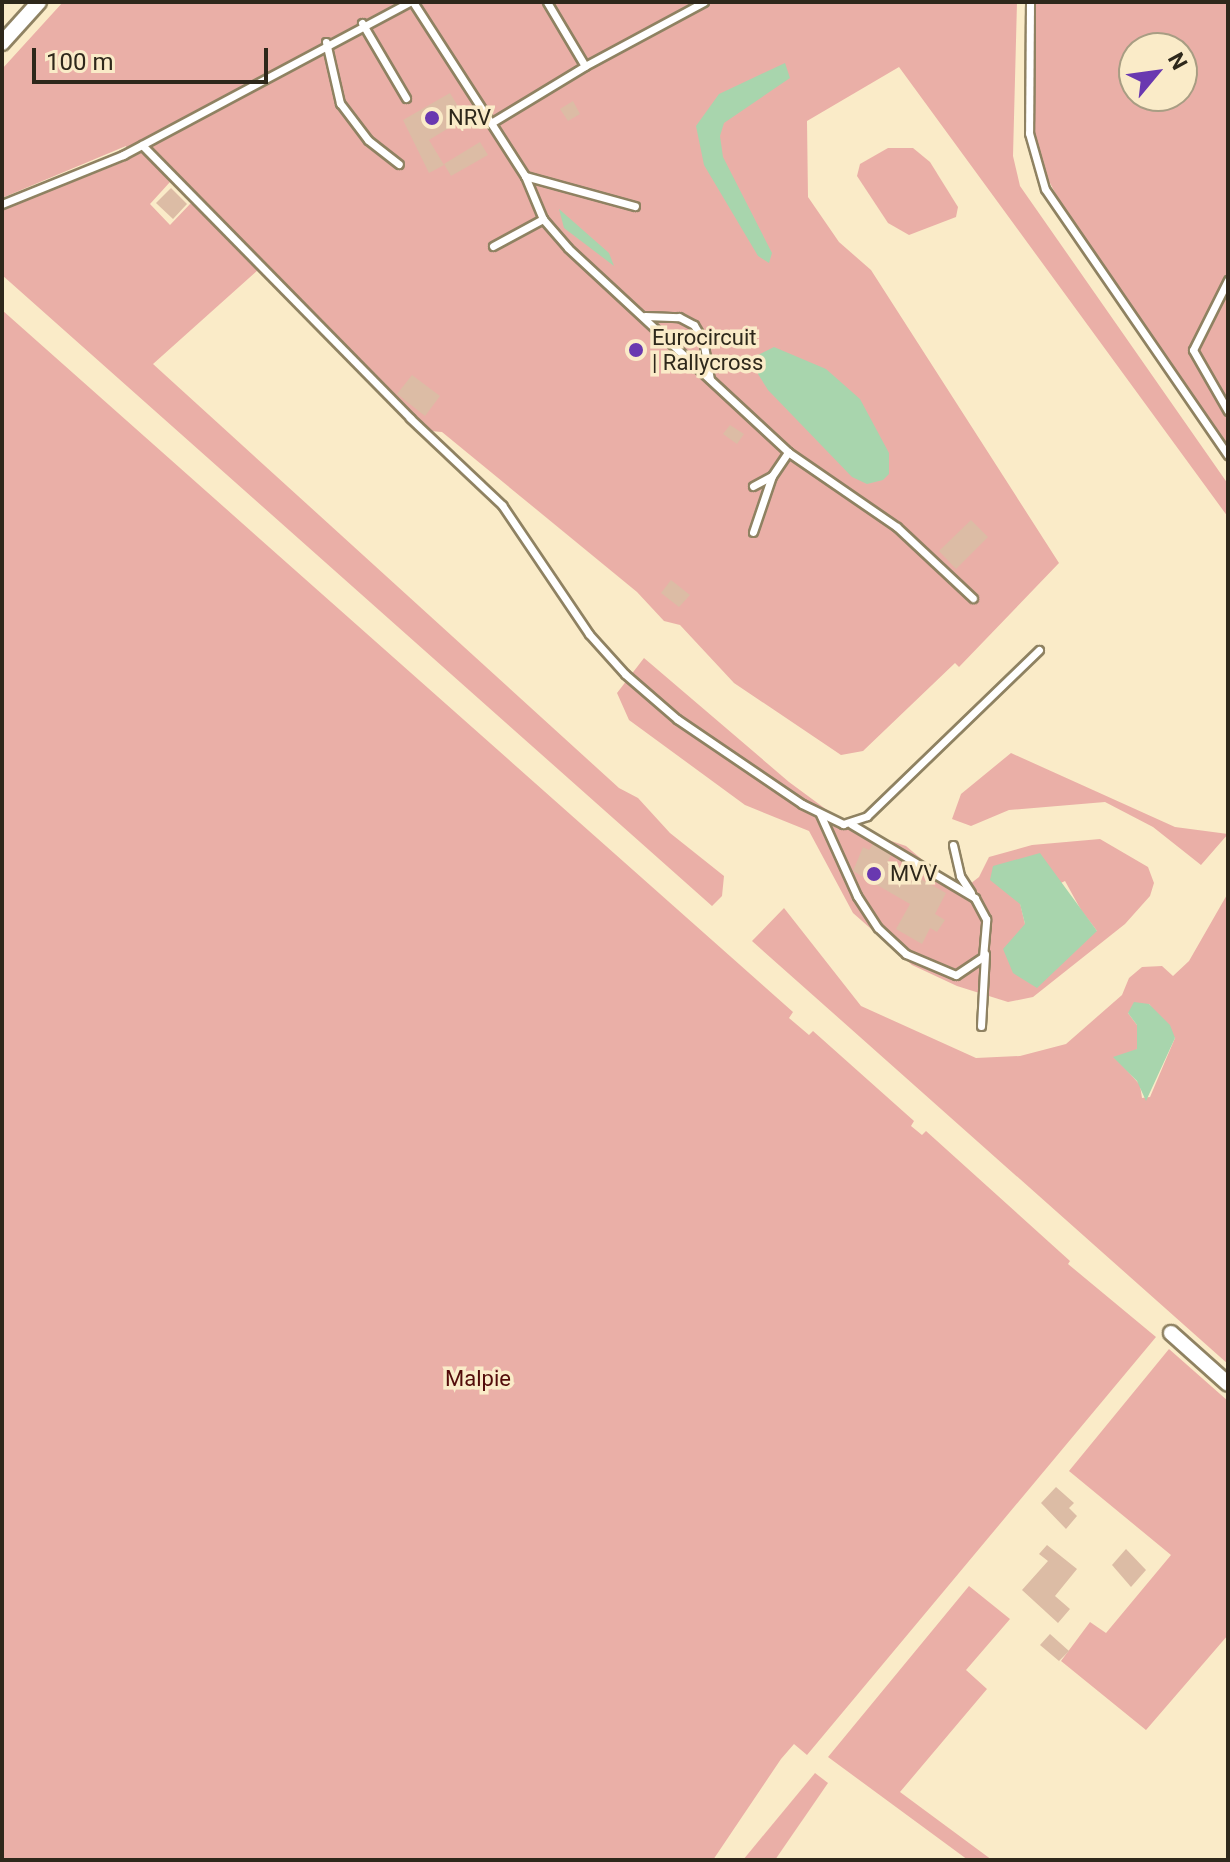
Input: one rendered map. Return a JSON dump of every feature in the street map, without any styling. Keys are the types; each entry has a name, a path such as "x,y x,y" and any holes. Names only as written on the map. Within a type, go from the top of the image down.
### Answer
{"street":[{"path":"2,43 39,2"},
{"path":"1171,1333 1228,1384"}],"lane":[{"path":"2,204 142,145 326,42 411,2 525,176 543,219 788,452 897,527 973,598"},
{"path":"547,2 585,66"},
{"path":"491,123 585,66 704,2"},
{"path":"1030,2 1029,133 1045,189 1228,455"},
{"path":"362,23 406,98"},
{"path":"326,42 340,103 368,140 399,164"},
{"path":"142,145 410,418 502,505 589,634 625,674 677,719 819,813 851,824 972,895"},
{"path":"525,176 635,206"},
{"path":"493,246 543,219"},
{"path":"1228,280 1193,350 1228,411"},
{"path":"639,313 679,317 694,325 703,340 713,383"},
{"path":"753,532 772,476 788,452"},
{"path":"753,486 772,476"},
{"path":"851,824 879,807 1039,650"},
{"path":"819,813 862,905 906,954 956,975 985,952"},
{"path":"953,845 960,876 986,919 981,1026"}],"green space":[{"name":"Eurocircuit | Rallycross","path":"63,2 1017,2 1013,156 1020,186 1228,484 1228,517 899,67 807,121 808,197 839,242 871,270 1059,563 959,667 955,663 863,751 841,755 734,683 680,625 664,621 637,592 442,432 430,431 177,176 159,169 170,182 150,204 170,225 191,203 258,270 153,364 619,788 638,798 670,833 724,876 722,896 712,906 2,275 2,210 128,160 126,146 2,198 2,69"},
{"path":"1035,2 1228,2 1228,446 1064,210 1038,160 1033,137"},
{"path":"888,148 913,148 930,162 958,207 956,217 909,235 888,223 857,176 860,164"},
{"name":"Malpie","path":"2,310 793,1012 789,1018 809,1035 813,1031 914,1121 911,1126 922,1135 926,1131 1070,1261 1068,1264 1156,1337 807,1755 794,1744 781,1759 713,1860 2,1860"},
{"path":"644,658 789,782 850,827 906,846 938,873 959,881 960,892 979,877 989,857 1032,845 1100,839 1148,867 1154,883 1150,896 1125,924 1033,997 1008,1002 957,986 912,965 853,913 809,831 745,805 629,720 617,693","holes":["1065,881 1097,931 1025,924 1020,903"]},
{"path":"1011,753 1175,827 1228,834 1201,865 1153,827 1105,802 1009,810 971,826 952,819 961,794"},
{"path":"1228,893 1228,1364 752,941 784,908 861,1006 976,1058 1020,1056 1066,1044 1122,995 1129,978 1142,967 1162,966 1173,976 1189,961","holes":["1149,1004 1175,1038 1150,1097 1142,1098 1140,1085 1125,1068 1137,1049 1137,1025 1128,1013"]},
{"path":"1169,1349 1228,1401 1228,1635 1146,1730 1061,1661 1090,1622 1106,1633 1171,1555 1069,1471"},
{"path":"969,1586 1010,1619 966,1670 987,1689 900,1792 992,1860 968,1860 828,1757"},
{"path":"815,1773 828,1783 775,1860 743,1860"}],"shaded area":[{"path":"785,63 790,78 724,123 720,136 723,157 772,253 769,263 758,256 704,165 696,126 719,94"},
{"path":"559,209 609,253 614,266 564,228"},
{"path":"774,347 826,369 860,399 889,453 889,474 883,480 867,484 852,477 768,390 758,374 758,355"},
{"path":"1040,853 1097,931 1037,988 1013,973 1003,949 1025,924 1020,904 990,880 993,866"},
{"path":"1134,1002 1149,1004 1170,1025 1175,1038 1146,1101 1137,1081 1113,1057 1137,1049 1137,1025 1128,1013"}],"building":[{"path":"450,93 465,118 429,140 444,165 429,173 403,120"},
{"path":"573,101 580,114 568,121 560,109"},
{"path":"480,142 488,155 451,176 444,164"},
{"path":"171,188 187,204 173,219 156,203"},
{"path":"412,375 440,396 425,416 397,394"},
{"path":"730,425 744,434 737,444 723,434"},
{"path":"971,520 988,537 956,569 939,551"},
{"path":"671,580 690,595 679,607 661,593"},
{"path":"873,844 891,855 888,861 946,893 935,914 945,920 937,932 930,928 922,944 896,929 910,904 853,871 863,847 869,850"},
{"path":"1056,1487 1074,1503 1069,1508 1077,1516 1066,1529 1041,1503"},
{"path":"1047,1545 1077,1569 1055,1596 1070,1609 1058,1623 1022,1590 1048,1561 1039,1554"},
{"path":"1126,1549 1146,1570 1131,1587 1112,1565"},
{"path":"1050,1634 1069,1651 1059,1661 1040,1645"}],"place":[{"name":"NRV","path":"432,118"},
{"name":"Eurocircuit | Rallycross","path":"636,350"},
{"name":"MVV","path":"874,874"}]}
